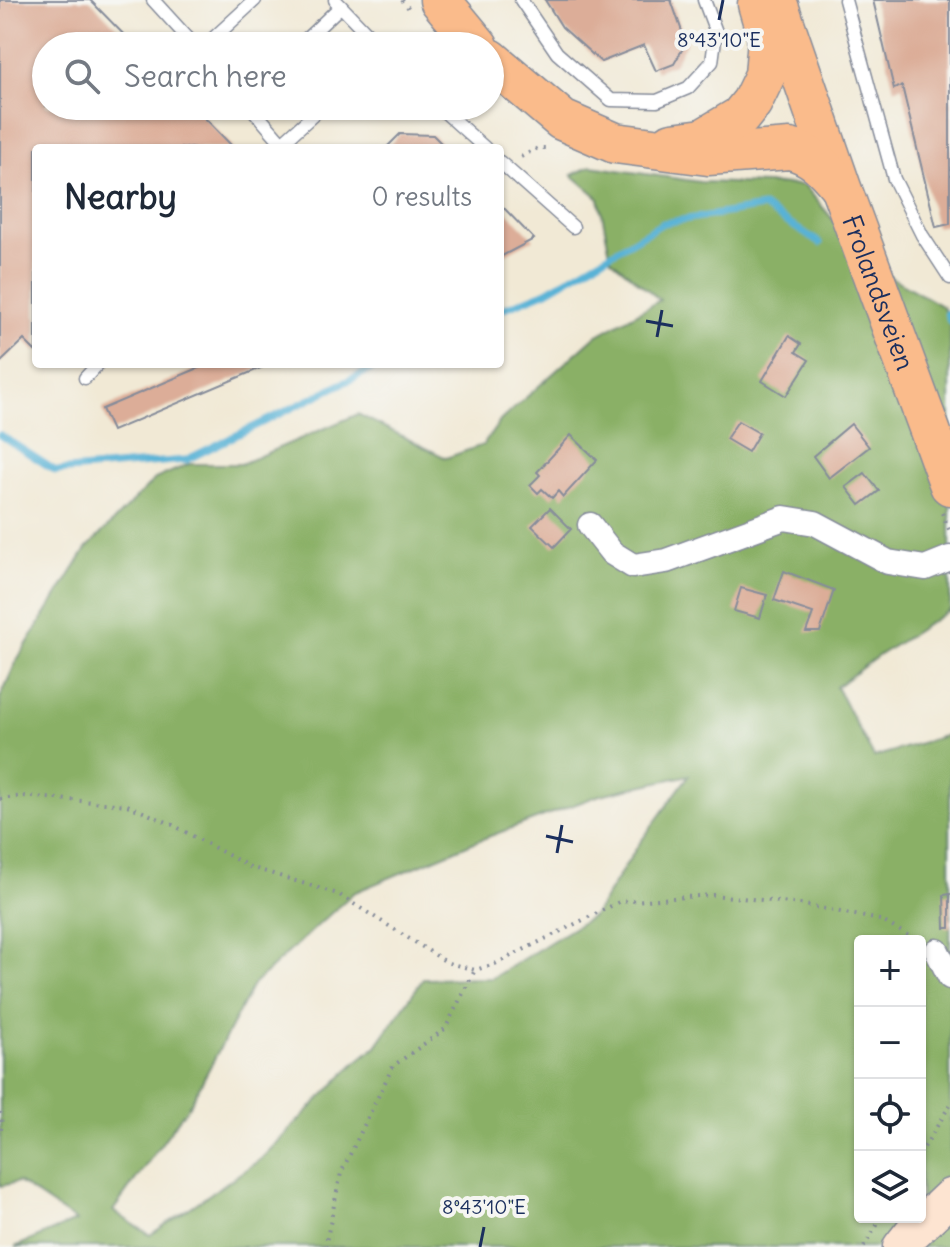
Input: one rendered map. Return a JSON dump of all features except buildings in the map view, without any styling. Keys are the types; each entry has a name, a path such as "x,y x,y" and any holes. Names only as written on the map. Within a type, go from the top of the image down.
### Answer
{"main road":[{"name":"Frolandsveien","path":"429,0 463,32"},
{"name":"Frolandsveien","path":"440,0 466,32"},
{"name":"Frolandsveien","path":"640,148 703,139 740,117 752,102 765,75 768,38 756,0"},
{"name":"Frolandsveien","path":"776,0 945,498"},
{"name":"Frolandsveien","path":"504,73 562,120 597,137 640,148 708,155 790,149 820,163 841,188"},
{"path":"901,1247 950,1197"}],"street":[{"path":"590,525 612,553 633,566 666,561 784,518 815,523 888,562 925,568 950,558"},
{"path":"927,946 950,977"}],"lane":[{"path":"153,0 182,32"},
{"path":"220,32 255,0"},
{"path":"521,0 557,53 611,100 657,101 688,88 712,62 716,32 704,0"},
{"path":"845,0 894,179 922,235 950,278"},
{"path":"312,32 338,3 366,32"},
{"path":"261,120 279,144"},
{"path":"281,144 308,120"},
{"path":"454,120 481,144"},
{"path":"504,166 573,227"},
{"path":"85,378 94,368"}],"path":[{"path":"504,163 538,148 553,147"},
{"path":"945,498 950,532"},
{"path":"0,799 24,796 127,805 169,823 250,867 338,894 448,963 475,970 495,964 619,902 713,895 800,904 880,920 927,946"},
{"path":"325,1247 341,1173 393,1066 445,1029 475,970"},
{"path":"922,1151 950,1105"},
{"path":"0,1112 0,1135"},
{"path":"864,1247 878,1223"}],"green space":[{"path":"591,166 700,182 804,185 873,267 943,307 950,327 950,613 948,611 878,656 836,687 874,757 950,734 950,1247 15,1247 76,1221 18,1182 0,1186 0,698 17,660 86,549 155,479 189,464 241,464 358,414 446,458 483,445 501,420 594,337 660,300 611,259 599,198 572,175","holes":["689,775 639,844 594,915 492,978 423,979 376,1046 355,1063 261,1159 150,1235 113,1211 192,1101 253,985 353,893 477,841 600,795"]}],"waterway":[{"path":"504,308 547,291 663,223 763,207 820,243"},
{"path":"947,313 950,321"},
{"path":"0,435 56,471 186,460 374,368"}]}
